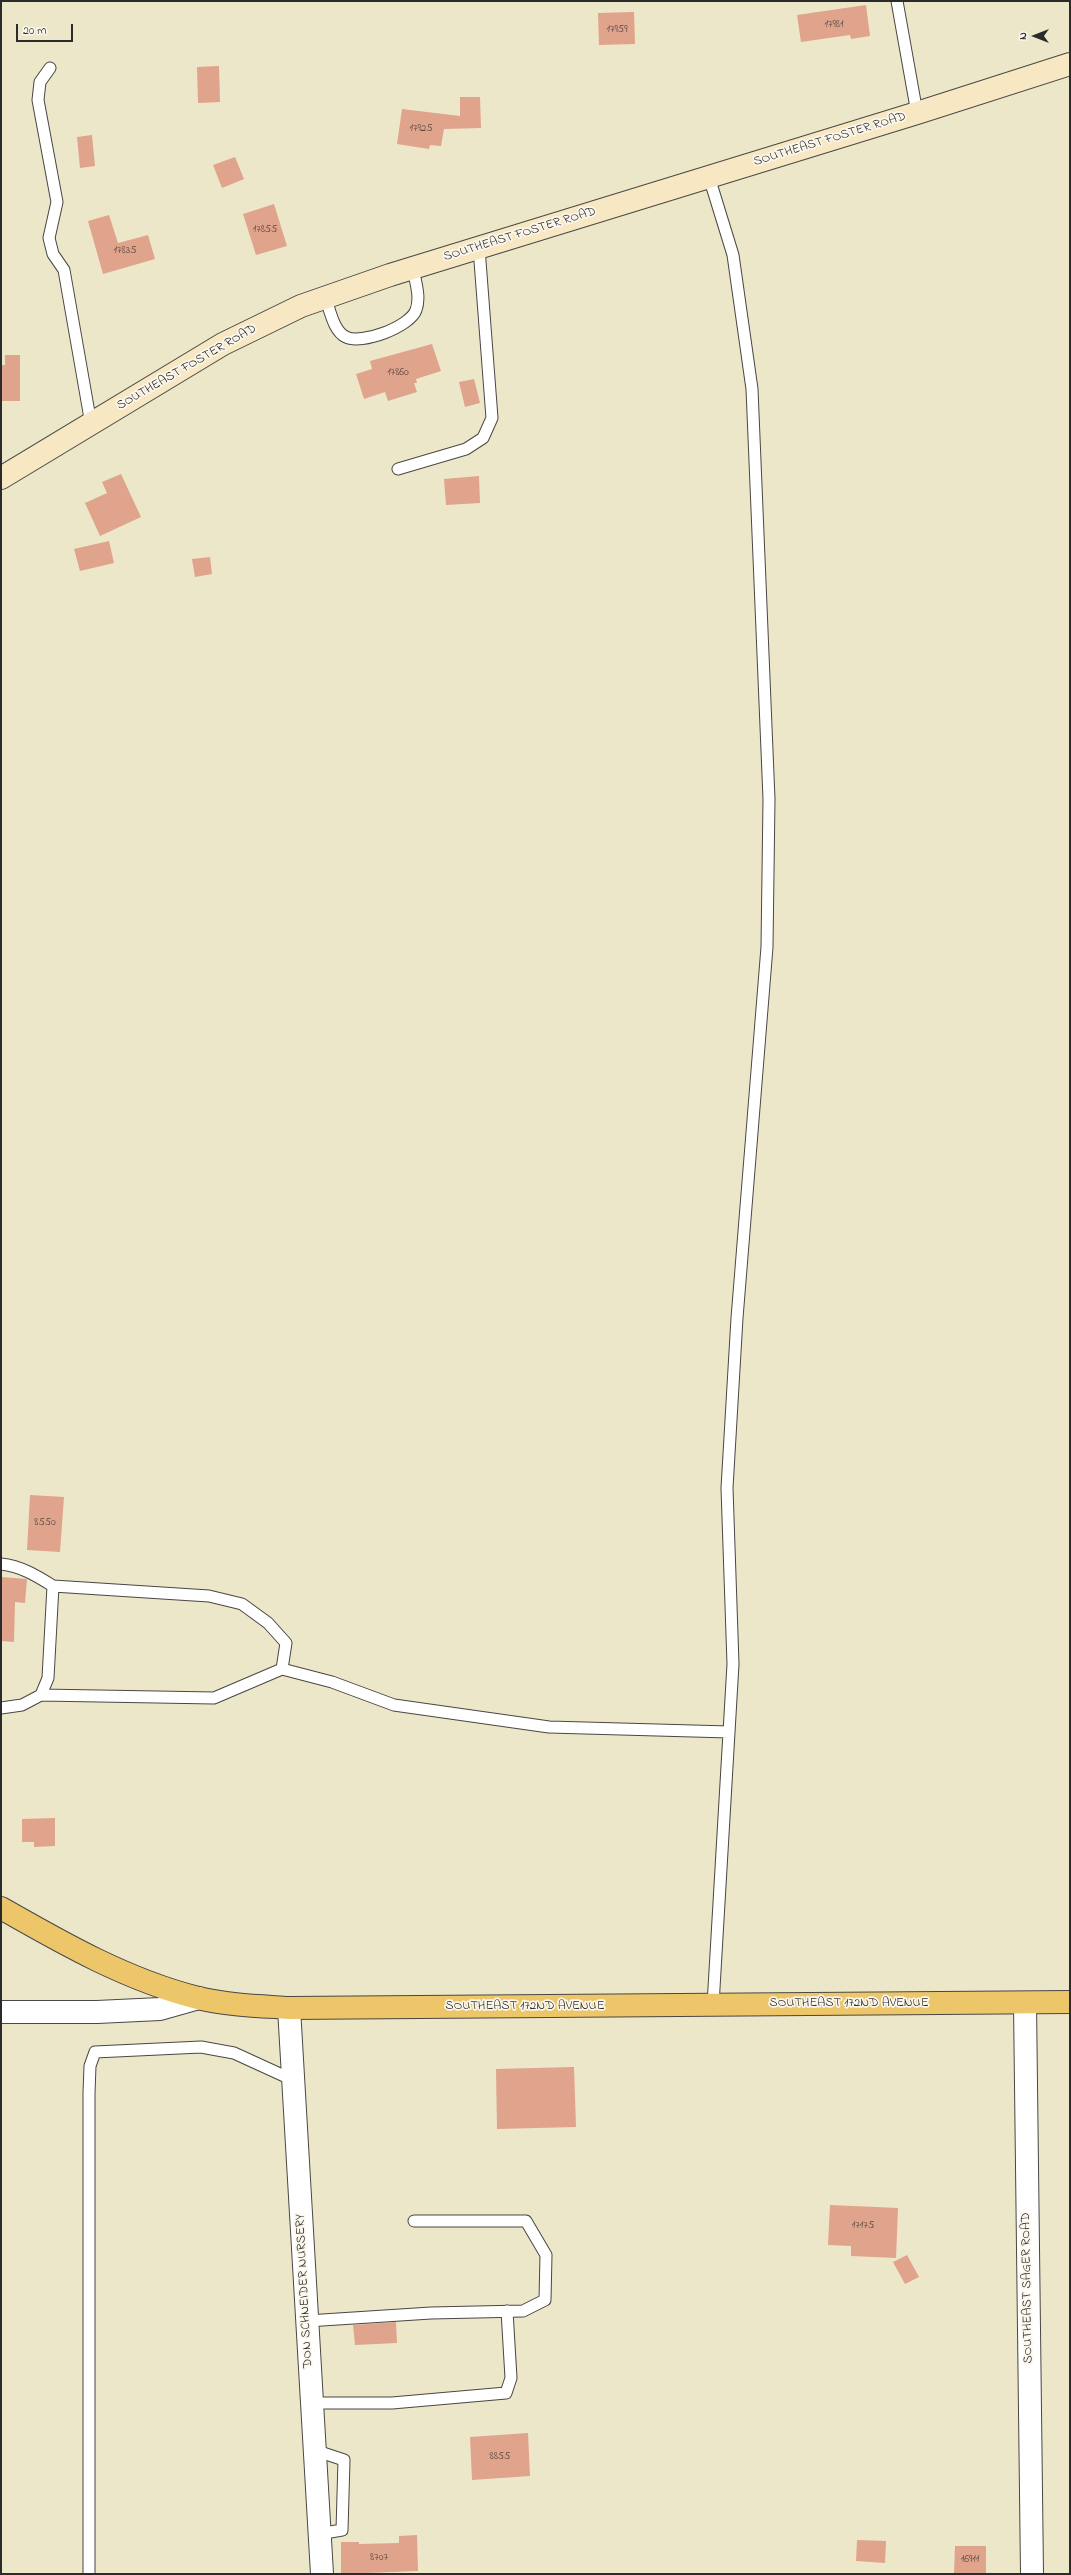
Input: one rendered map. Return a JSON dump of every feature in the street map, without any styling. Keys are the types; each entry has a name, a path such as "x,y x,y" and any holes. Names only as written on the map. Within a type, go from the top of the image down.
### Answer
{"main road":[{"name":"SOUTHEAST FOSTER ROAD","path":"1,478 223,344 268,321 325,297 413,268 917,113 1070,64"},
{"name":"SOUTHEAST 172ND AVENUE","path":"1,1908 109,1967 199,1998 289,2008 1070,2002"}],"street":[{"path":"1,2012 96,2012 160,2009 199,1998"},
{"name":"SOUTHEAST SAGER ROAD","path":"1025,2003 1032,2574"},
{"name":"DON SCHNEIDER NURSERY","path":"289,2008 322,2574"}],"lane":[{"path":"897,1 917,113"},
{"path":"50,68 40,82 38,100 57,202 49,238 54,254 64,270 91,424"},
{"path":"710,177 734,254 752,389 769,799 767,947 737,1318 727,1488 733,1664 713,2005"},
{"path":"398,469 466,449 483,438 492,418 479,248"},
{"path":"325,297 336,327 344,337 357,341 388,331 406,321 415,312 418,300 413,268"},
{"path":"1,1564 14,1566 53,1586 209,1596 242,1604 268,1622 286,1643 282,1670"},
{"path":"42,1695 48,1678 53,1586"},
{"path":"1,1708 22,1705 42,1695 214,1698 282,1670 332,1682 394,1705 549,1727 729,1732"},
{"path":"89,2574 89,2093 90,2066 95,2052 201,2047 234,2053 293,2080"},
{"path":"307,2321 431,2313 523,2311 545,2300 546,2255 526,2221 414,2222"},
{"path":"312,2403 392,2403 506,2393 510,2378 507,2311"},
{"path":"314,2450 344,2460 342,2530 319,2534"}],"building":[{"path":"866,5 870,36 851,39 850,35 801,42 797,15"},
{"path":"634,12 635,44 599,45 598,13"},
{"path":"219,66 220,102 198,103 197,67"},
{"path":"460,97 480,97 481,128 444,129 441,146 430,145 429,149 397,144 402,109 460,116"},
{"path":"92,135 95,166 80,168 77,137"},
{"path":"235,157 244,179 222,188 213,165"},
{"path":"274,204 287,246 256,255 243,214"},
{"path":"109,215 118,243 148,235 155,259 103,274 88,221"},
{"path":"432,344 441,371 416,379 417,383 414,383 417,392 388,401 385,392 364,399 356,374 372,369 370,361"},
{"path":"5,355 20,355 20,401 1,401 1,365 5,365"},
{"path":"474,379 480,403 465,407 459,382"},
{"path":"121,474 141,517 100,536 85,503 107,493 102,482"},
{"path":"479,476 480,503 446,505 444,479"},
{"path":"109,541 114,563 80,571 74,549"},
{"path":"210,557 212,574 195,577 192,559"},
{"path":"30,1495 64,1497 60,1552 27,1550"},
{"path":"1,1577 27,1579 25,1603 15,1602 14,1642 1,1641"},
{"path":"55,1818 55,1846 34,1847 34,1842 22,1842 22,1819"},
{"path":"574,2067 576,2127 497,2129 496,2069"},
{"path":"830,2205 898,2208 896,2258 851,2256 851,2246 828,2245"},
{"path":"907,2255 919,2277 905,2284 893,2262"},
{"path":"396,2322 397,2343 355,2345 353,2325"},
{"path":"528,2433 530,2476 472,2480 470,2437"},
{"path":"417,2535 418,2571 341,2574 341,2542 359,2542 359,2544 399,2543 399,2536"},
{"path":"857,2540 886,2541 885,2563 856,2561"},
{"path":"955,2546 986,2546 986,2574 954,2574"}]}
